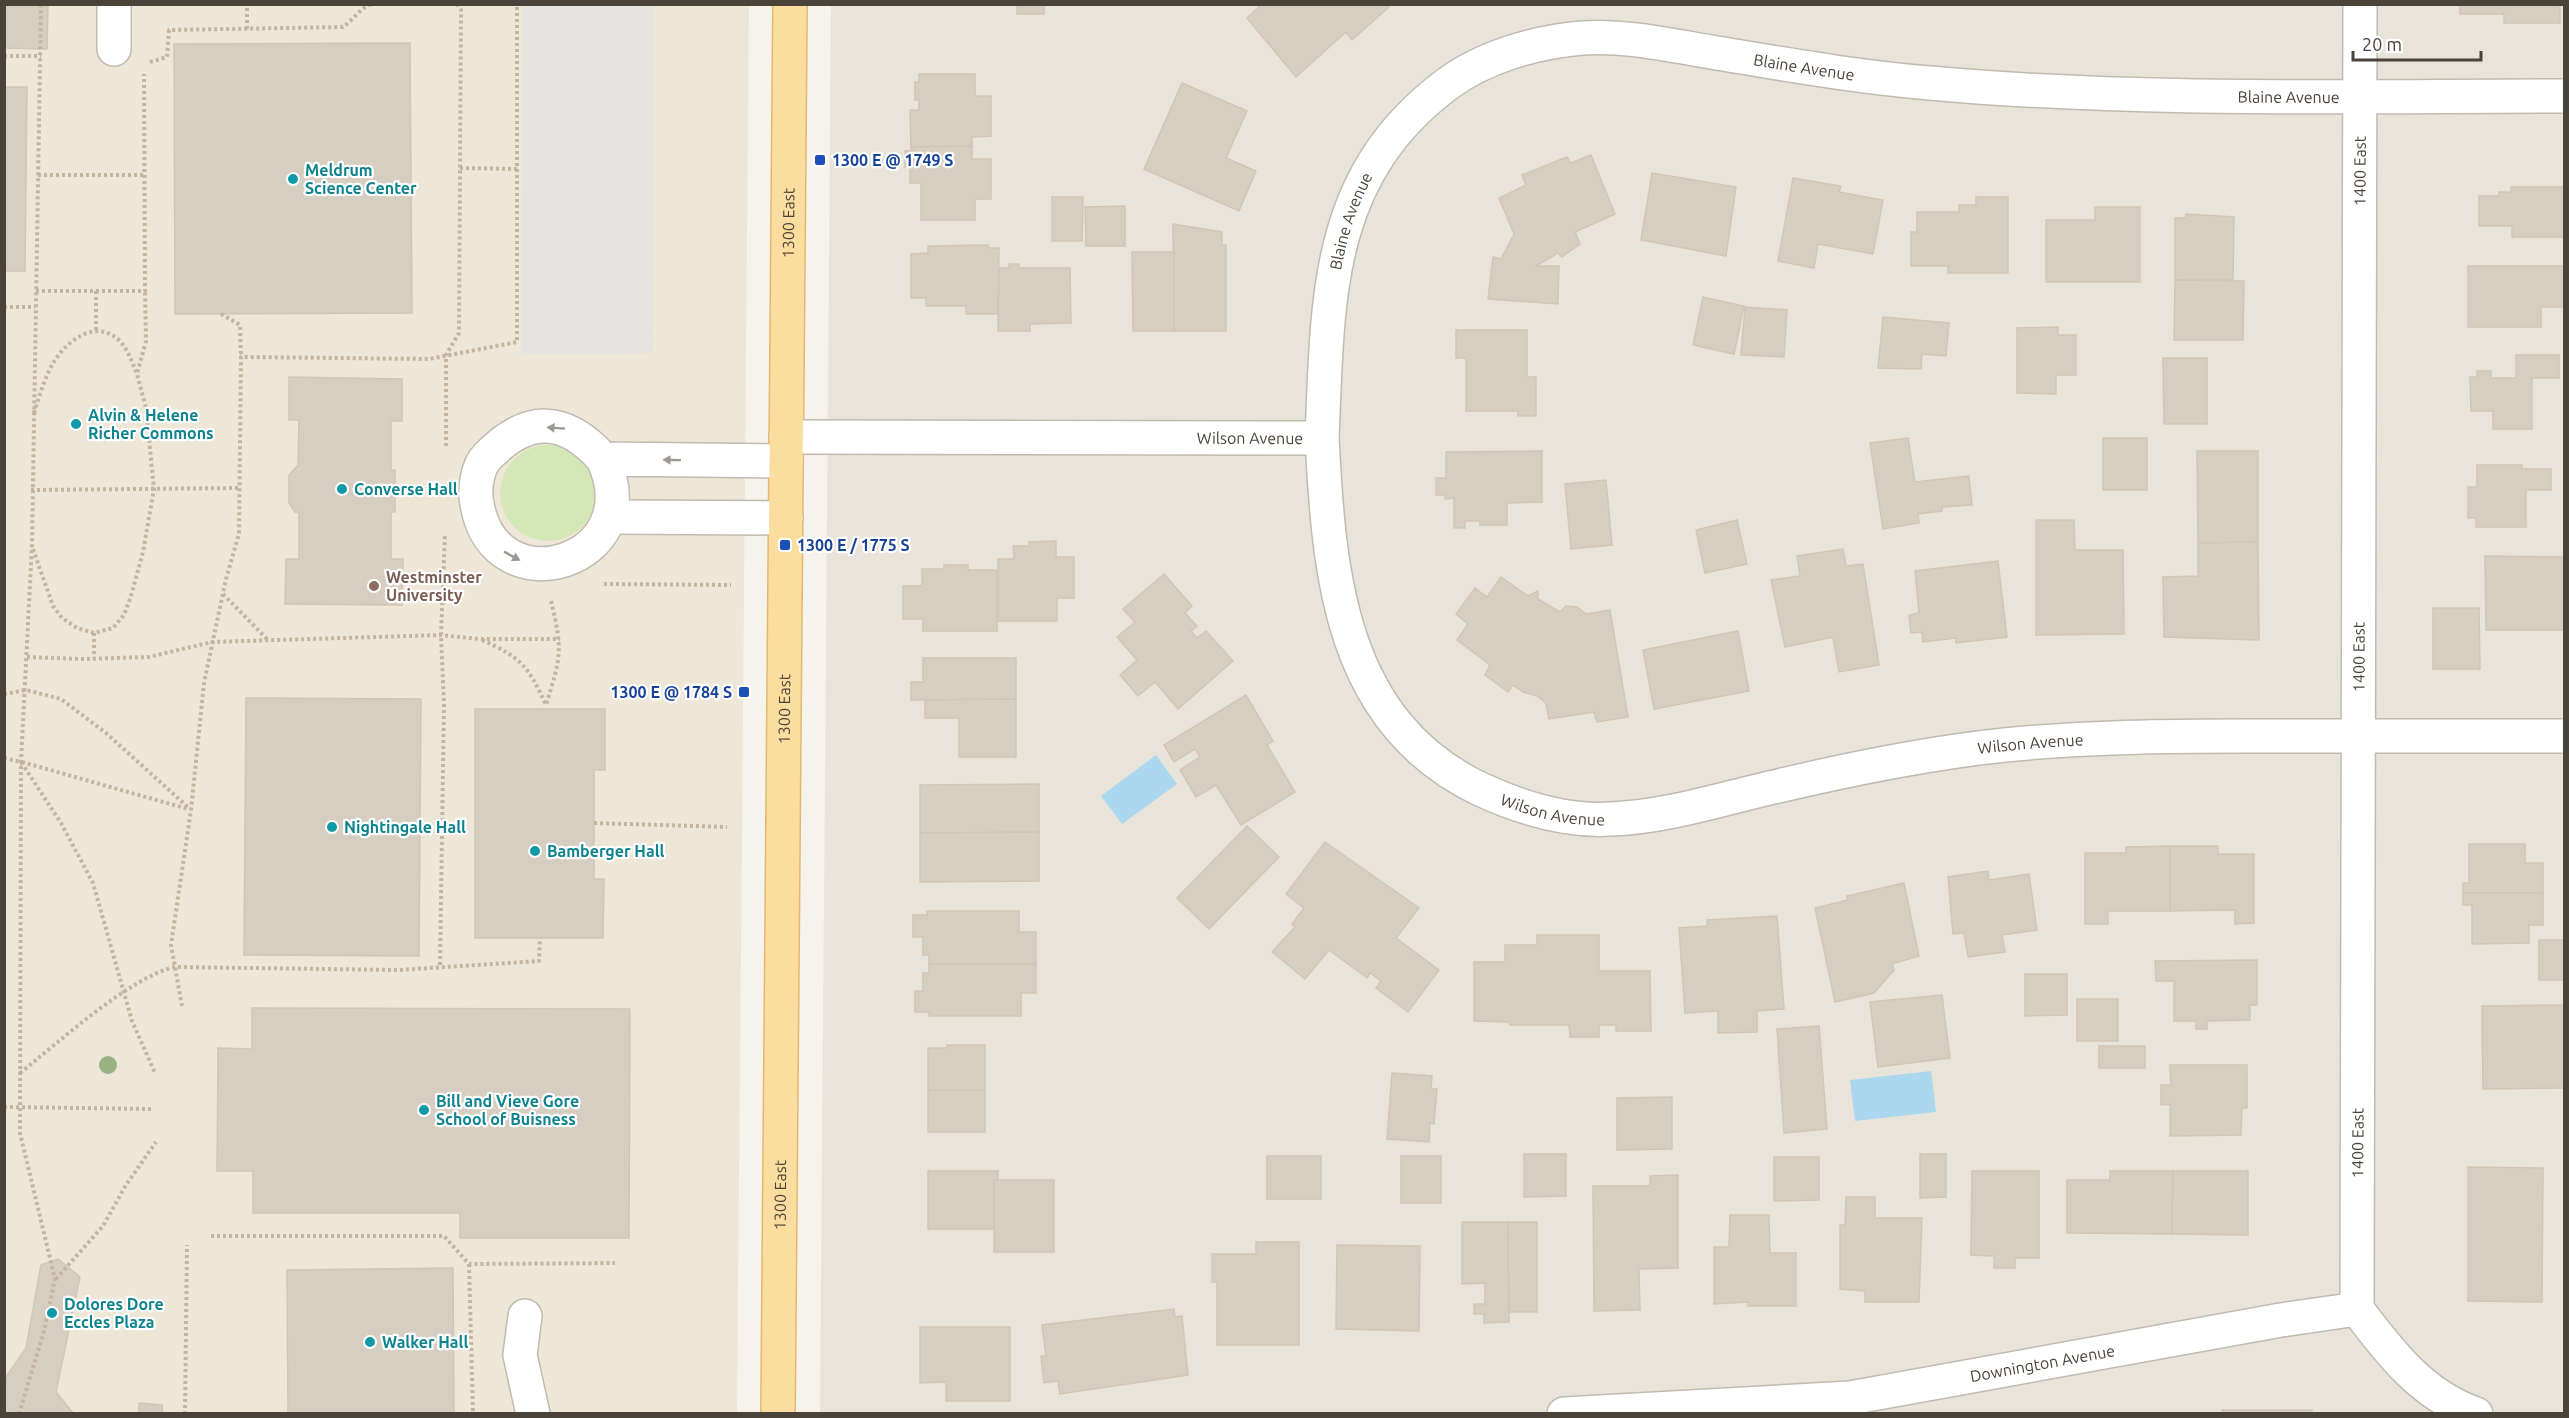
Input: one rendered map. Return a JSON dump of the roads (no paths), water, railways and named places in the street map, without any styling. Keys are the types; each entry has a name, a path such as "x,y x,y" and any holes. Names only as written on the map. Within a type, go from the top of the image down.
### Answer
{"main road":[{"name":"1300 East","path":"778,1413 790,4"}],"street":[{"path":"114,4 114,49"},
{"name":"1400 East","path":"2358,1309 2360,4"},
{"name":"Blaine Avenue","path":"1322,438 1326,346 1335,269 1343,227 1359,186 1384,147 1413,114 1448,84 1489,60 1535,46 1583,38 1631,40 1846,74 1968,87 2122,94 2360,97 2565,96"},
{"path":"528,429 568,429 587,441 603,459 610,474 613,497 610,517 602,534 580,554 551,564 527,563 494,544 480,522 474,491 484,460 505,438 528,429"},
{"name":"Wilson Avenue","path":"603,459 786,449 1322,438 1326,521 1332,566 1341,611 1353,648 1370,686 1393,721 1426,755 1466,782 1512,804 1561,817 1611,819 1659,813 1856,768 2003,745 2094,738 2565,736"},
{"path":"610,517 786,518"},
{"path":"2358,1309 2408,1371 2435,1395 2476,1413"},
{"name":"Downington Avenue","path":"1564,1413 1850,1398 2281,1320 2358,1309"},
{"path":"525,1316 520,1355 533,1413"}],"water":[{"path":"1156,755 1177,784 1122,824 1101,796"},
{"path":"1931,1071 1936,1112 1855,1121 1850,1080"}],"place":[{"name":"1300 E @ 1749 S","path":"820,160"},
{"name":"Meldrum Science Center","path":"293,179"},
{"name":"Alvin & Helene Richer Commons","path":"76,424"},
{"name":"Converse Hall","path":"342,489"},
{"name":"1300 E / 1775 S","path":"785,545"},
{"name":"Westminster University","path":"374,586"},
{"name":"1300 E @ 1784 S","path":"744,692"},
{"name":"Nightingale Hall","path":"332,827"},
{"name":"Bamberger Hall","path":"535,851"},
{"name":"Bill and Vieve Gore School of Buisness","path":"424,1110"},
{"name":"Dolores Dore Eccles Plaza","path":"52,1313"},
{"name":"Walker Hall","path":"370,1342"}]}
